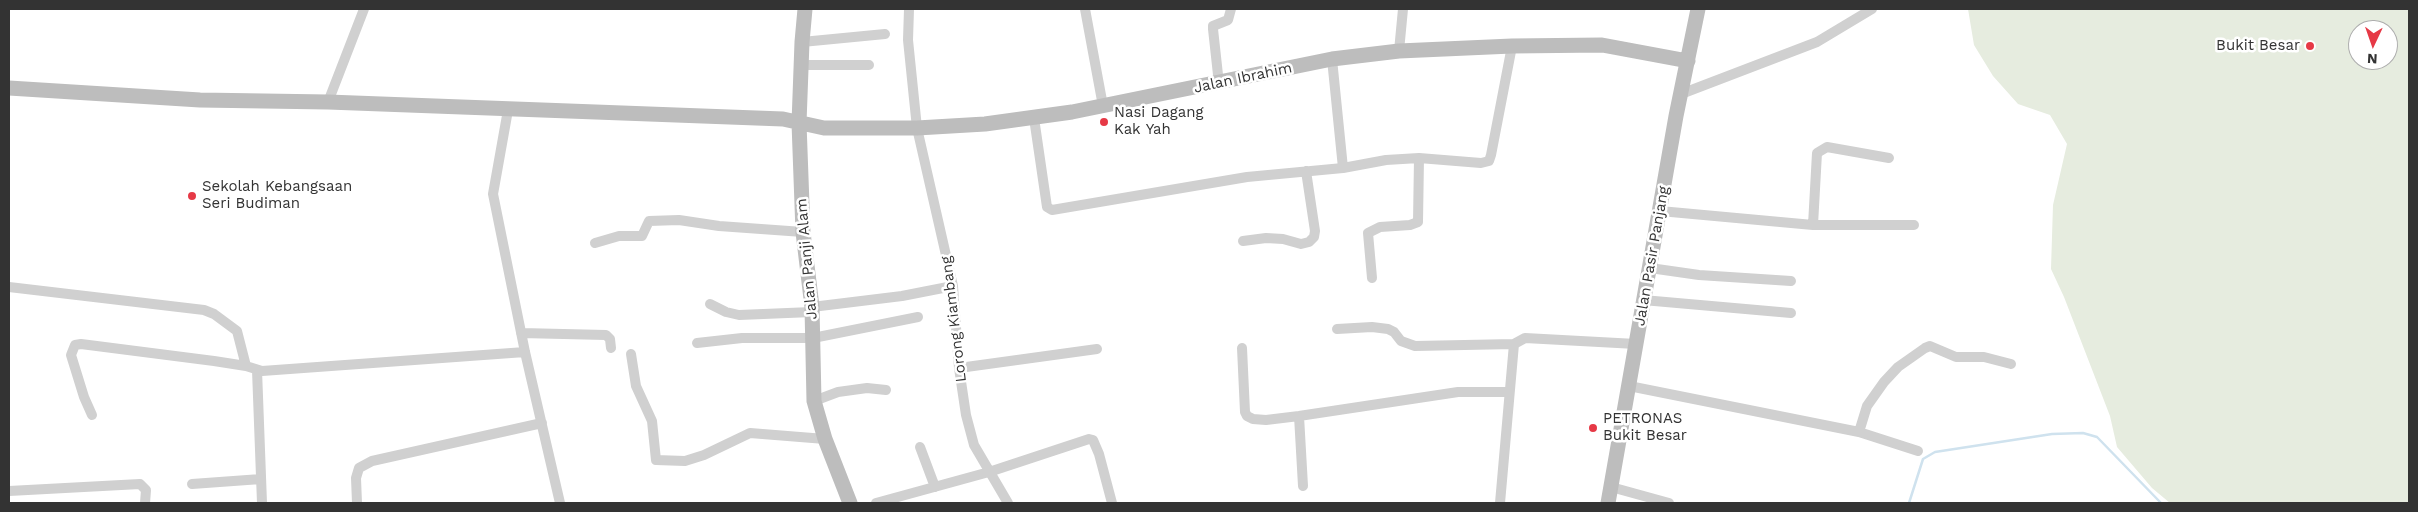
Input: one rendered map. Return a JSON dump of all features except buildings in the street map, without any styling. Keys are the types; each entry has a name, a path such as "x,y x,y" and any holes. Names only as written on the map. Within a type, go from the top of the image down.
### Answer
{"main road":[{"name":"Jalan Panji Alam","path":"806,9 802,42 799,124 803,232 812,309 814,401 825,439 850,503"},
{"name":"Jalan Pasir Panjang","path":"1608,503 1680,94 1698,9"},
{"name":"Jalan Ibrahim","path":"13,89 200,100 328,102 783,119 824,128 918,128 1034,118 1219,84 1332,59 1399,51 1602,44 1688,61"}],"street":[{"path":"328,102 364,9"},
{"name":"Lorong Kiambang","path":"909,9 908,40 918,128 953,286 959,368 966,415 972,438 989,472 1008,503"},
{"path":"1086,9 1103,106"},
{"path":"1219,84 1213,29 1214,26 1228,20 1231,9"},
{"path":"1399,51 1402,9"},
{"path":"1680,94 1817,42 1872,9"},
{"path":"802,42 886,34"},
{"path":"1034,118 1049,210 1247,177 1343,168 1386,160 1419,158 1481,163 1489,161 1512,46"},
{"path":"1332,59 1343,168"},
{"path":"801,65 869,65"},
{"path":"508,110 493,194 525,352 560,503"},
{"path":"1813,225 1817,153 1827,147 1889,158"},
{"path":"1372,278 1368,233 1380,227 1410,225 1418,222 1419,158"},
{"path":"1243,241 1266,238 1283,239 1301,244 1309,242 1314,237 1315,231 1306,171"},
{"path":"1660,211 1813,225 1914,225"},
{"path":"595,243 618,236 642,236 649,221 679,220 719,226 803,232"},
{"path":"1650,268 1699,275 1791,281"},
{"path":"710,304 726,312 738,315 812,309 902,296 953,286"},
{"path":"12,287 194,309 214,314 237,331 246,366"},
{"path":"1644,300 1791,313"},
{"path":"697,343 742,338 813,338 918,317"},
{"path":"1337,329 1372,327 1388,329 1394,332 1401,341 1415,346 1514,344 1525,338 1636,344"},
{"path":"521,333 606,335 610,338 611,348"},
{"path":"92,416 84,398 71,355 75,345 81,344 246,366 257,370 525,352"},
{"path":"1500,503 1514,344"},
{"path":"1859,432 1867,406 1884,382 1898,367 1925,348 1930,346 1956,357 1984,357 2011,364"},
{"path":"959,368 1097,348"},
{"path":"1242,348 1246,416 1266,420 1458,392 1509,392"},
{"path":"631,354 636,386 652,421 656,460 685,461 704,455 750,432 825,439"},
{"path":"257,370 262,503"},
{"path":"1629,386 1859,432 1918,451"},
{"path":"814,401 838,392 867,388 886,390"},
{"path":"1299,416 1303,486"},
{"path":"357,503 356,478 359,468 372,462 542,422"},
{"path":"876,503 989,472 1089,439 1093,440 1099,454 1112,503"},
{"path":"920,447 935,488"},
{"path":"192,484 261,479"},
{"path":"10,491 140,484 146,490 145,503"},
{"path":"1611,487 1669,503"}],"shaded area":[{"path":"1968,9 2409,9 2409,503 2170,503 2152,488 2117,447 2110,416 2064,297 2051,269 2053,205 2067,144 2050,115 2018,104 1993,76 1974,45"}],"waterway":[{"path":"1909,503 1923,459 1935,452 2052,434 2083,433 2097,437 2161,503"}],"place":[{"name":"Bukit Besar","path":"2310,46"},
{"name":"Nasi Dagang Kak Yah","path":"1104,122"},
{"name":"Sekolah Kebangsaan Seri Budiman","path":"192,196"},
{"name":"PETRONAS Bukit Besar","path":"1593,428"}]}
